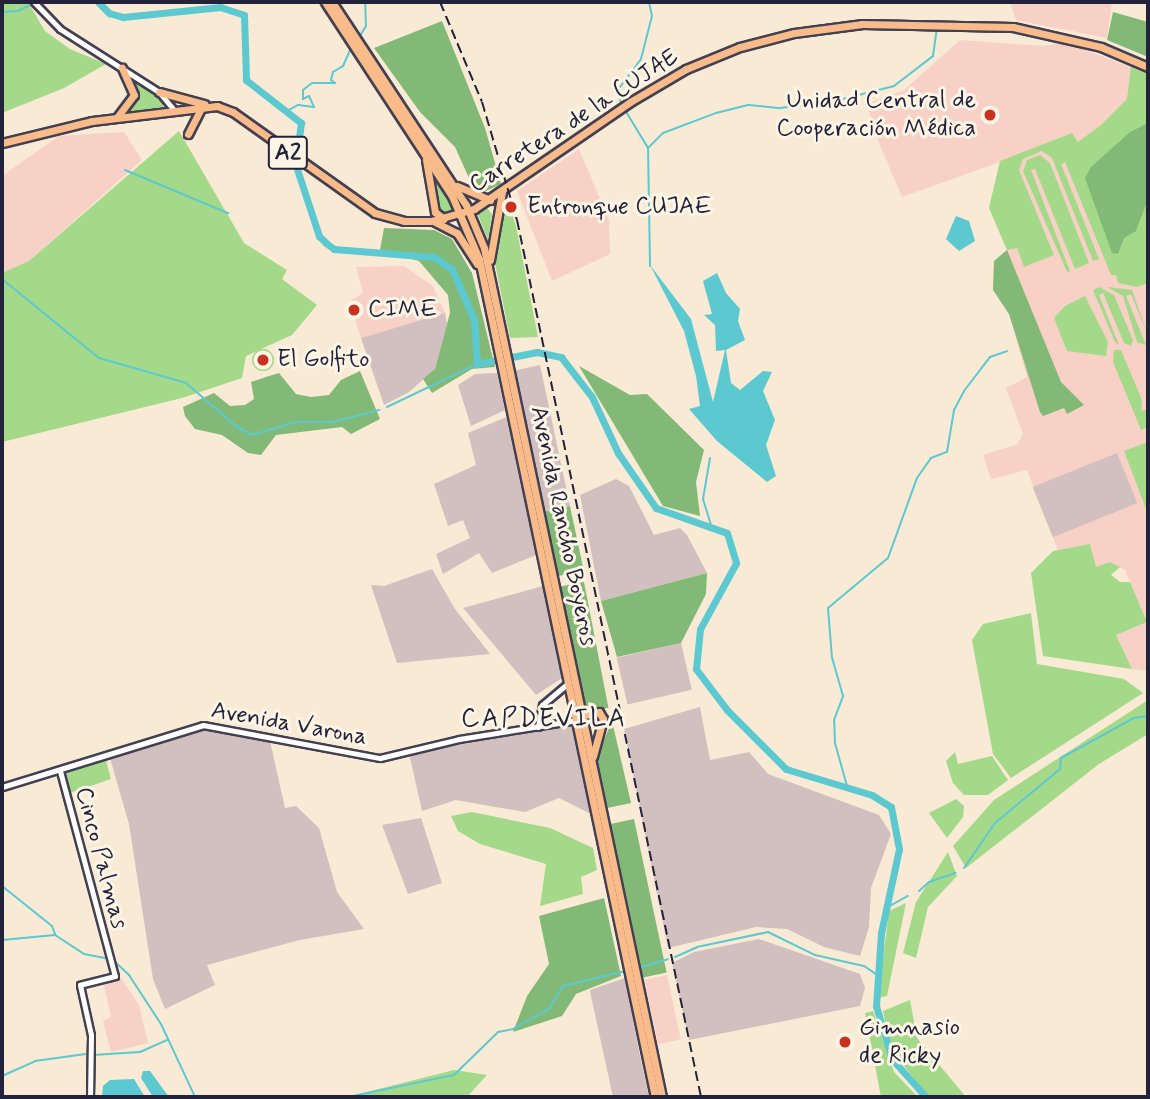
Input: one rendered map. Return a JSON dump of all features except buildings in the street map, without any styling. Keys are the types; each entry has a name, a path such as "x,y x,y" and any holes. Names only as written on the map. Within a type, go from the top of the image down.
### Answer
{"highway":[{"name":"Avenida Rancho Boyeros","path":"326,2 466,213"},
{"name":"Avenida Rancho Boyeros","path":"332,2 445,172 466,213 487,274 582,718 631,963"},
{"name":"Carretera de la CUJAE","path":"466,213 502,192 630,102 686,69 740,47 820,28 862,24 1038,30 1101,47 1148,67"},
{"path":"116,118 129,108 134,95 122,68"},
{"path":"159,92 212,106"},
{"path":"188,134 203,106"},
{"name":"A2","path":"2,143 116,118 212,106 233,111 375,213 421,221 466,213"},
{"path":"418,144 430,173 436,215 444,219"},
{"path":"445,172 463,192 490,200 497,209"},
{"path":"487,274 502,192"},
{"path":"421,221 430,215 433,202"},
{"path":"431,221 457,233 487,274"},
{"name":"Avenida Rancho Boyeros","path":"510,383 569,682 593,761 655,1097"},
{"path":"582,718 598,712 604,721 593,761"},
{"name":"Avenida Rancho Boyeros","path":"633,974 662,1097"}],"street":[{"path":"35,3 60,29 159,92 174,110"},
{"path":"538,727 542,705 569,682"},
{"name":"Avenida Varona","path":"2,787 203,725 380,758 459,739 582,718"},
{"name":"Cinco Palmas","path":"60,771 115,976 80,985 91,1035 90,1097"}],"shaded area":[{"path":"1010,2 1112,2 1107,38 1016,20"},
{"path":"960,40 1044,46 1065,42 1148,74 1148,671 1132,669 1116,635 1147,622 1125,570 1110,562 1096,568 1090,544 1058,550 1027,470 991,479 983,455 1018,444 1023,434 1006,388 1027,377 1009,314 993,290 994,261 1007,250 989,208 1000,162 902,197 876,136 867,104 904,90"},
{"path":"124,132 142,160 29,261 2,273 2,176 59,136"},
{"path":"579,149 609,220 610,254 552,281 517,191"},
{"name":"CIME","path":"404,266 433,286 445,313 361,338 349,302 363,293 356,267"},
{"path":"445,313 447,324 435,369 409,392 384,405 361,338"},
{"path":"540,365 570,506 545,511 515,370"},
{"path":"497,373 505,410 471,426 458,385 475,374"},
{"path":"509,416 536,555 492,573 479,553 443,574 436,554 470,538 463,520 448,526 434,484 476,465 468,433"},
{"path":"1117,453 1137,503 1053,537 1033,487"},
{"path":"616,479 629,486 654,535 680,528 687,535 707,573 601,601 580,495"},
{"path":"432,569 455,609 490,654 397,663 371,585 384,586"},
{"path":"543,586 562,678 536,695 463,608"},
{"path":"681,643 692,690 627,705 617,658"},
{"path":"700,707 710,760 749,752 768,774 879,815 891,834 871,888 869,927 860,956 824,947 787,929 756,927 668,948 624,729"},
{"path":"573,726 593,815 559,798 525,812 456,800 422,811 409,753"},
{"path":"200,729 270,741 285,808 296,806 319,828 337,892 364,929 300,940 207,965 215,985 165,1009 153,979 129,824 110,758"},
{"path":"421,818 442,883 408,894 382,825"},
{"path":"759,939 860,974 865,988 860,1006 689,1040 672,963 694,952"},
{"path":"667,975 681,1040 658,1044 645,980"},
{"path":"121,978 139,1005 148,1043 111,1052 103,1021 111,1017 104,985"},
{"path":"625,978 649,1097 613,1097 591,996 590,990"}],"green space":[{"path":"2,2 28,2 45,31 70,49 106,64 64,88 2,113"},
{"path":"1113,12 1148,22 1148,57 1107,40"},
{"path":"442,21 485,128 501,184 486,191 474,189 455,147 420,112 374,48"},
{"path":"1131,67 1148,74 1148,283 1137,287 1118,283 1116,275 1111,275 1065,162 1061,164 1099,259 1093,261 1052,158 1042,151 1023,159 1019,170 1054,255 1024,267 1017,248 1007,250 989,208 1000,161 1072,133 1078,142 1101,125 1127,99"},
{"path":"132,76 164,100 163,107 128,112 138,93"},
{"path":"1148,123 1148,199 1136,231 1124,238 1118,254 1112,253 1085,178 1091,167 1130,132"},
{"path":"179,131 244,243 287,270 282,279 317,305 292,335 246,356 242,378 182,398 2,442 2,273 29,261"},
{"path":"1040,155 1050,163 1089,263 1075,269 1035,169 1031,170 1070,271 1067,272 1023,171 1027,160"},
{"path":"434,175 441,182 456,210 438,213"},
{"path":"506,195 516,226 538,337 510,338 494,258"},
{"path":"486,207 492,214 488,240 477,212"},
{"path":"384,228 434,230 452,239 472,273 495,367 472,369 432,393 423,379 435,369 450,313 448,295 419,261 380,250"},
{"path":"1007,250 1061,382 1084,405 1067,414 1064,408 1043,416 1040,412 1009,314 993,290 994,261"},
{"path":"1099,287 1114,295 1133,340 1131,346 1124,343 1103,293 1099,295 1119,345 1115,342 1093,290"},
{"path":"1107,287 1132,290 1148,336 1131,294 1126,296 1146,345 1137,342 1123,296"},
{"path":"1085,296 1108,342 1106,356 1067,351 1054,318 1065,306"},
{"name":"El Golfito","path":"263,349 271,352 274,360 271,368 263,371 255,368 252,360 255,352"},
{"path":"1114,350 1121,350 1142,400 1141,411 1148,409 1148,427 1141,430 1113,362"},
{"path":"579,366 630,395 647,394 704,450 696,482 700,516 663,506"},
{"path":"360,371 380,419 351,434 342,427 276,435 261,455 248,453 222,435 195,429 185,416 183,407 214,393 230,406 245,405 254,399 251,382 279,373 296,394 311,397 329,395 341,380"},
{"path":"1148,442 1148,514 1124,451"},
{"path":"570,506 584,571 558,576 545,511"},
{"path":"1090,544 1096,567 1110,562 1120,567 1111,575 1120,582 1130,582 1147,622 1116,635 1132,669 1043,656 1031,573 1053,551"},
{"path":"707,573 706,594 681,643 617,657 601,601"},
{"path":"584,582 608,708 585,712 560,587"},
{"path":"1031,613 1037,664 1124,679 1143,693 1011,778 993,754 972,640 983,624"},
{"path":"1148,700 1148,734 1099,764 966,868 953,846 994,800"},
{"path":"612,721 631,803 607,808 596,759"},
{"path":"955,752 958,764 992,756 1008,780 988,795 964,795 953,783 946,761"},
{"path":"105,757 111,779 67,794 64,772"},
{"path":"956,799 964,806 963,817 947,838 929,813"},
{"path":"472,812 550,828 593,848 597,870 581,877 583,894 540,906 546,864 480,844 458,831 451,816"},
{"path":"634,819 667,973 643,978 611,824"},
{"path":"948,852 957,876 928,907 916,958 903,953 916,902"},
{"path":"604,898 621,976 576,994 562,1016 513,1032 527,996 549,964 539,916"},
{"path":"906,903 887,996 878,998 889,911"},
{"path":"910,1000 917,1038 966,1097 929,1097 900,1061 889,1040 883,1011"},
{"path":"873,1011 894,1072 918,1097 881,1097 865,1013"},
{"path":"454,1070 487,1075 467,1097 347,1097"}],"water":[{"path":"956,216 969,221 975,241 959,251 946,239"},
{"path":"650,265 691,319 713,402 725,350 716,351 715,325 704,315 712,314 703,281 717,273 726,293 740,309 738,321 745,340 726,350 731,383 740,390 763,371 772,372 763,391 775,420 766,445 776,476 767,482 717,441 689,409 700,406 696,376 684,331"},
{"path":"143,1071 150,1071 169,1097 153,1097 141,1078"},
{"path":"134,1079 145,1097 102,1097 103,1086 110,1080"}],"waterway":[{"path":"98,2 109,13 123,17 220,7 244,15 246,80 301,123 297,152"},
{"path":"361,34 366,26 365,2"},
{"path":"622,105 617,91 641,59 652,16 649,2"},
{"path":"2,12 18,11 34,3"},
{"path":"648,148 663,133 716,113 749,105 780,108 835,101 894,86 933,56 937,29"},
{"path":"287,111 298,105 314,107 309,96 303,99 303,90 312,83 335,83 331,80 333,72 343,66 351,48"},
{"path":"625,110 648,148 650,266"},
{"path":"296,166 319,236 326,243 334,249 434,257 452,269 474,320 477,364 537,352 561,357 592,397 618,453 656,508 727,533 736,563 700,629 696,669 727,710 786,769 872,795 891,807 899,849 881,933 876,1006 892,1059 926,1097"},
{"path":"125,170 228,213"},
{"path":"2,279 99,358 186,383 237,427 252,435 296,422 333,422 379,410"},
{"path":"847,786 835,743 834,720 843,696 832,658 828,608 888,558 917,478 931,458 947,452 954,410 964,391 990,357 1007,351"},
{"path":"387,407 477,364"},
{"path":"710,458 703,499 711,525"},
{"path":"964,868 995,823 1060,769 1061,758 1134,718 1148,716"},
{"path":"919,891 929,882 955,873"},
{"path":"2,886 52,926 55,934"},
{"path":"886,908 908,896"},
{"path":"675,957 697,947 768,932 815,955 864,966 876,974"},
{"path":"2,940 55,935 84,954 109,959"},
{"path":"637,968 668,959"},
{"path":"114,961 129,975 161,1024 195,1097"},
{"path":"348,1097 454,1075 498,1032 513,1029 549,1009 563,986 625,971"},
{"path":"93,1055 140,1052 167,1040"},
{"path":"2,1076 35,1061 86,1054"}],"railway":[{"path":"440,2 482,102 517,220 701,1097"}],"place":[{"name":"Unidad Central de Cooperación Médica","path":"990,115"},
{"name":"Entronque CUJAE","path":"511,207"},
{"name":"CIME","path":"354,310"},
{"name":"El Golfito","path":"263,360"},
{"name":"Gimnasio de Ricky","path":"845,1042"}],"district":[{"name":"CAPDEVILA","path":"544,720"}]}
